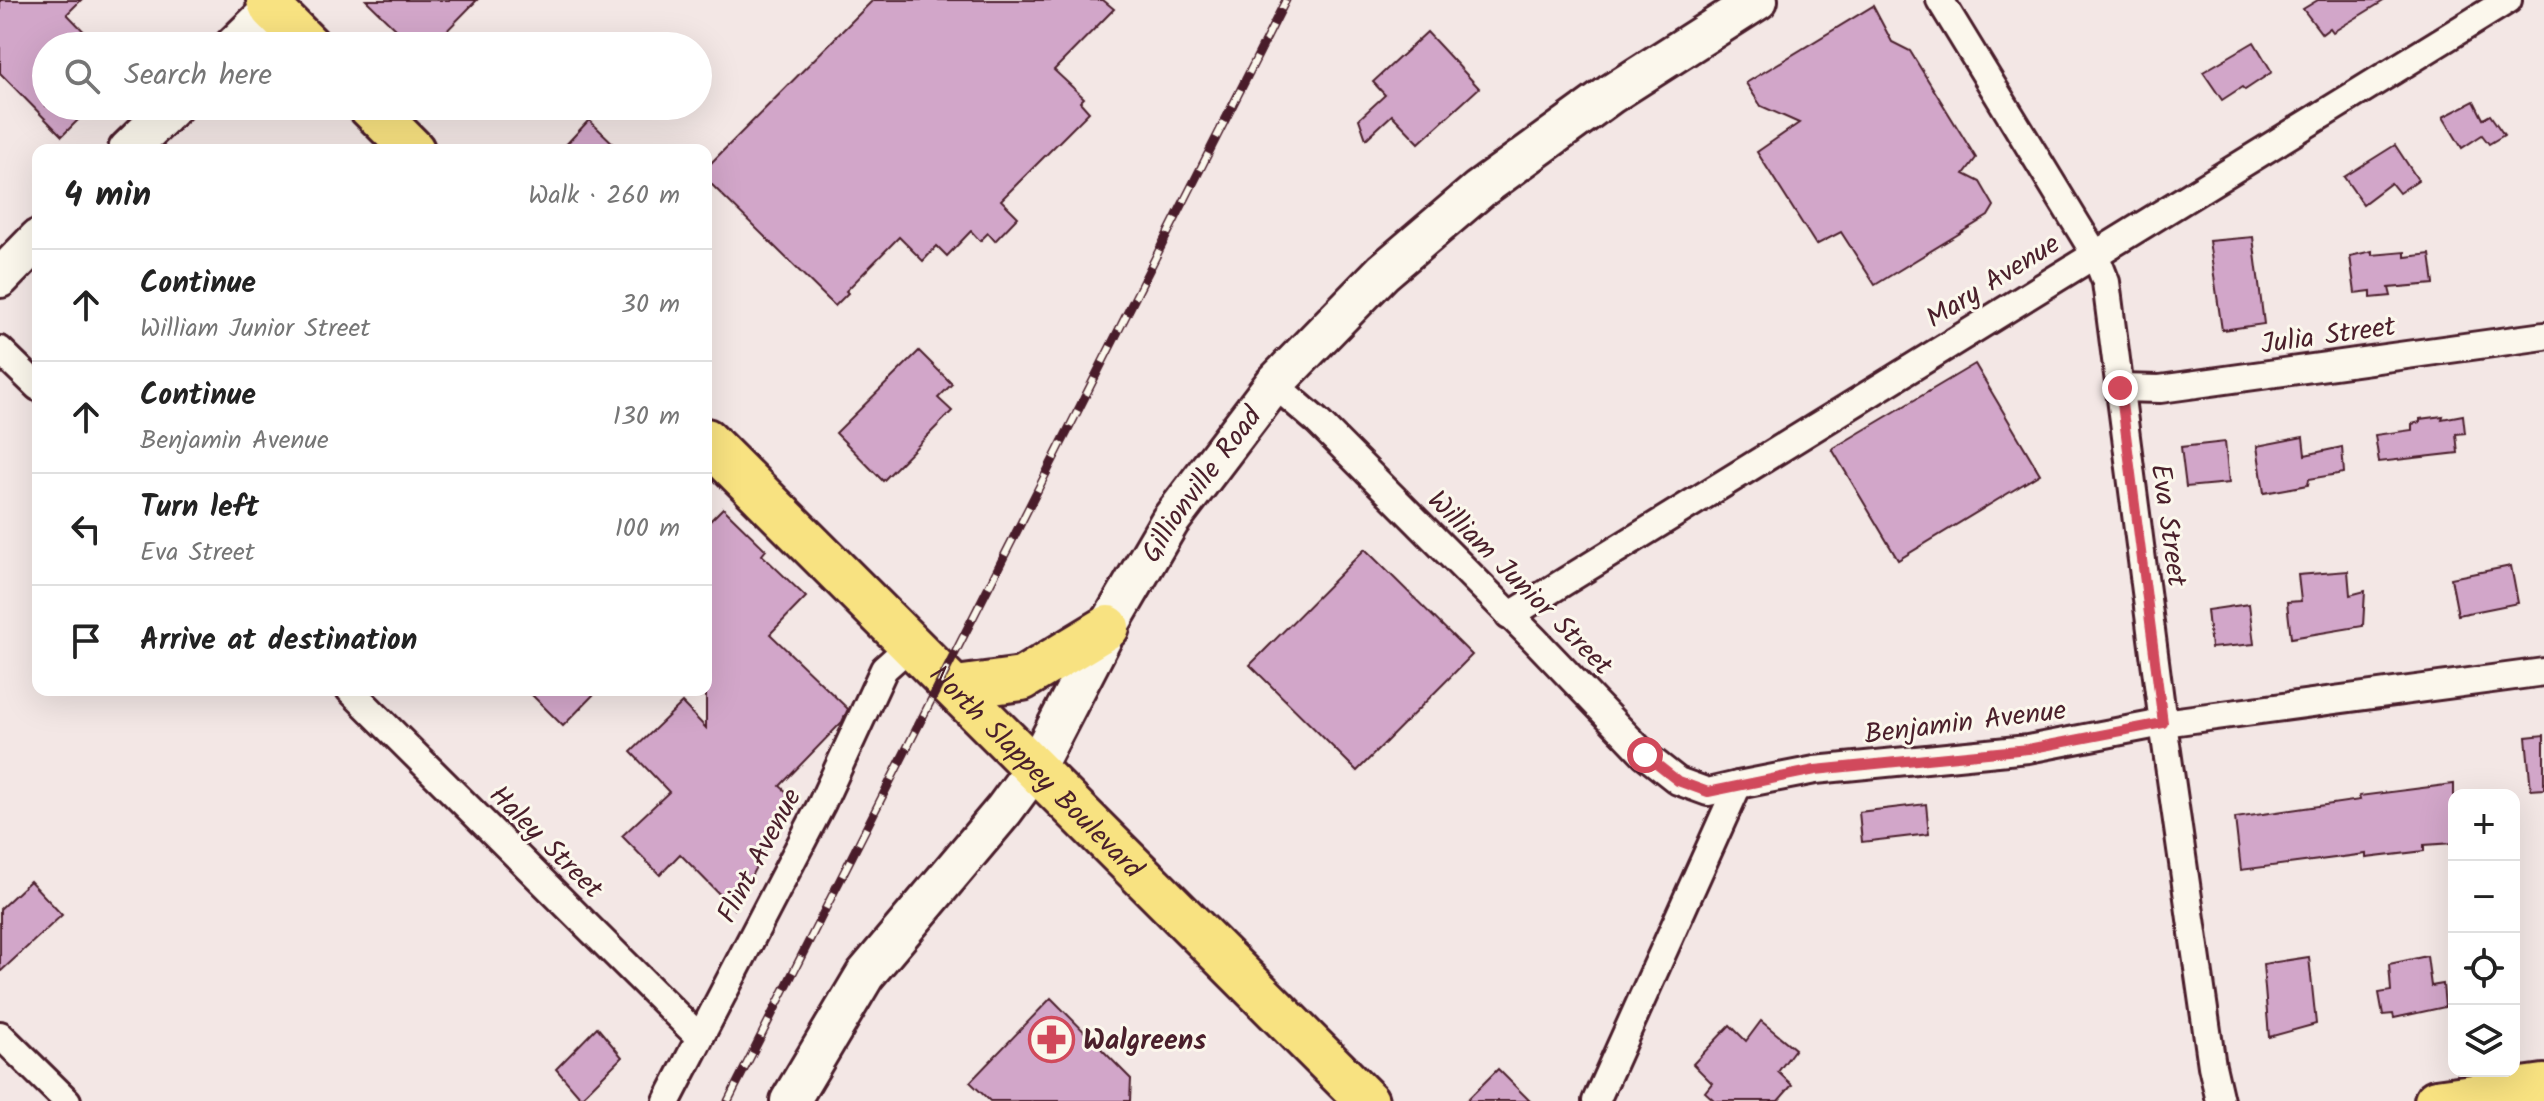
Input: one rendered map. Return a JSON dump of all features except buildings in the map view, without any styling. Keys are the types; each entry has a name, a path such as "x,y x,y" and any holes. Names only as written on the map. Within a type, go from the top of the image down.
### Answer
{"main road":[{"name":"Gillionville Road","path":"790,1101 865,975 1004,810 1035,768 1108,627 1170,521 1274,384 1383,272 1479,190 1611,94 1758,0"},
{"path":"244,32 265,3 295,32"},
{"path":"134,144 159,120"},
{"path":"383,120 407,144"},
{"path":"0,278 32,245"},
{"name":"North Slappey Boulevard","path":"712,446 1367,1101"},
{"path":"956,688 1022,679 1108,627"},
{"path":"2436,1101 2544,1086"}],"street":[{"name":"Eva Street","path":"1940,0 2095,254 2106,282 2163,723 2212,1066 2220,1101"},
{"name":"Mary Avenue","path":"1509,616 2508,0"},
{"name":"Julia Street","path":"2120,388 2160,389 2544,336"},
{"path":"0,350 32,381"},
{"name":"William Junior Street","path":"1274,384 1317,421 1645,755 1678,781 1708,792 1738,785"},
{"name":"Flint Avenue","path":"667,1101 822,803 884,669 912,644"},
{"name":"Benjamin Avenue","path":"1738,785 1815,770 2028,749 2163,723 2544,672"},
{"name":"Haley Street","path":"356,696 699,1037"},
{"path":"1596,1099 1738,785"},
{"path":"0,1035 67,1101"}],"railway":[{"path":"728,1101 1286,0"}],"place":[{"name":"Walgreens","path":"1052,1039"}],"route":[{"path":"1645,755 1678,781 1708,792 1815,770 2028,749 2163,723 2120,388"}]}
